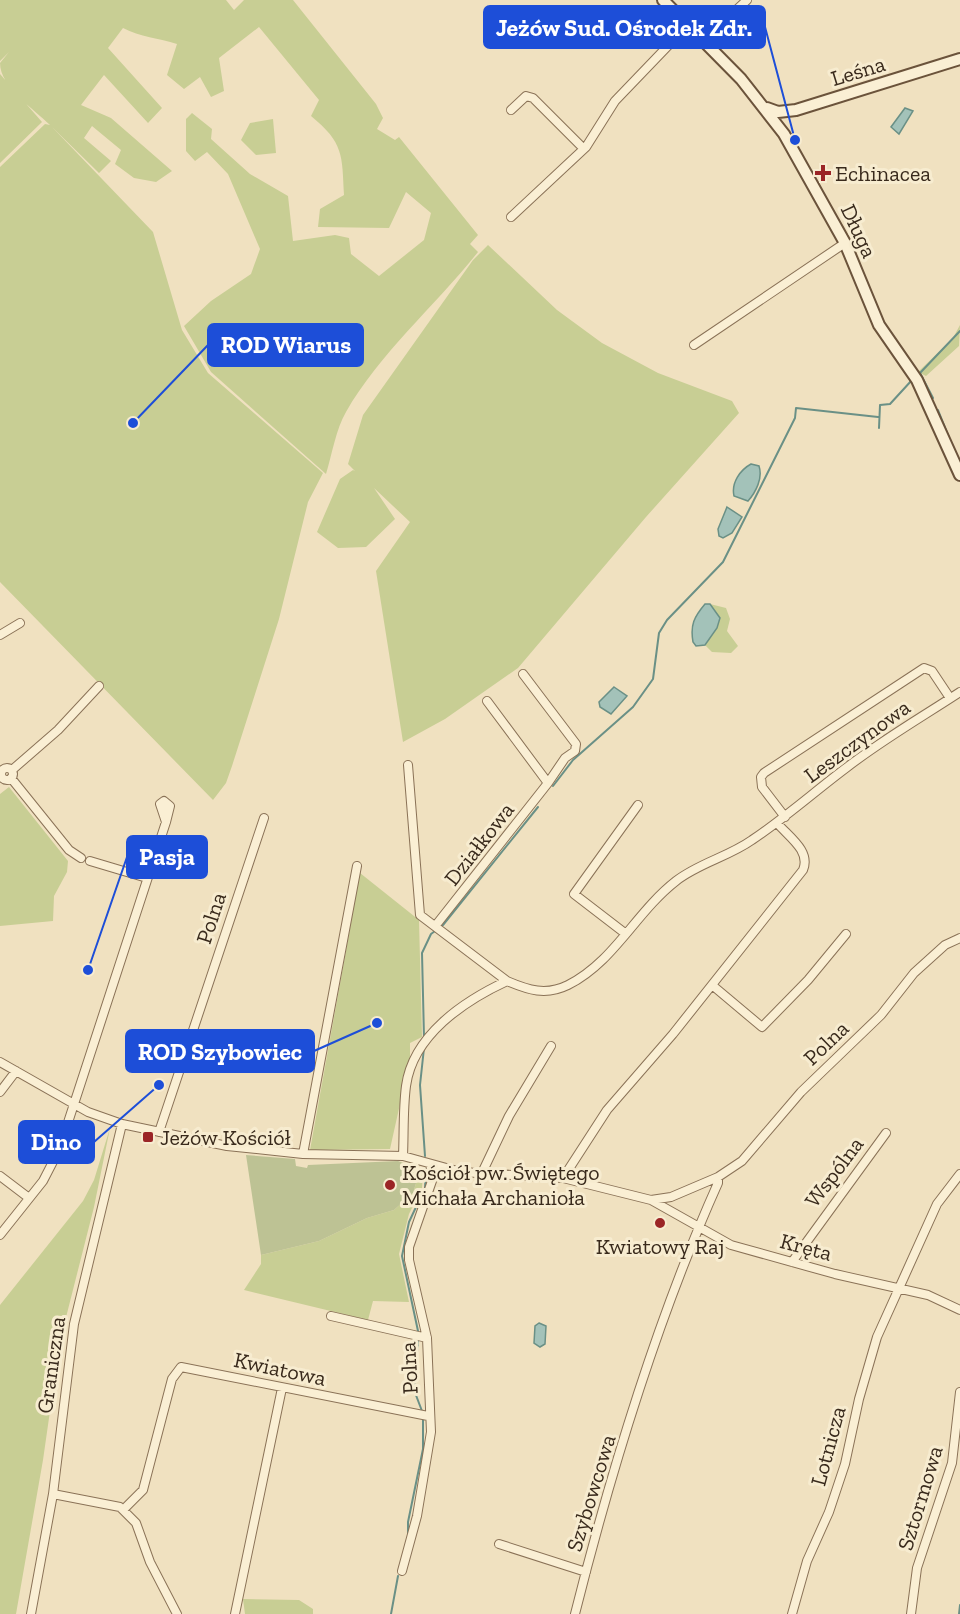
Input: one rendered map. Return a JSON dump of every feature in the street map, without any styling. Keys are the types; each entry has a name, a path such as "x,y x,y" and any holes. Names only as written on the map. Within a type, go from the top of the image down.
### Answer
{"street":[{"name":"Długa","path":"663,0 704,40 766,108 784,134 845,243 871,310 917,380 960,475"},
{"path":"704,40 747,0"},
{"path":"511,216 584,149 600,129 615,101 688,25"},
{"name":"Leśna","path":"766,108 778,112 796,111 960,59"},
{"path":"511,110 526,96 533,98 584,149"},
{"path":"784,134 785,125 796,111"},
{"path":"694,345 845,243"},
{"path":"0,635 20,623"},
{"path":"785,817 762,786 761,777 764,773 924,668 932,671 950,698"},
{"name":"Działkowa","path":"439,929 565,758 575,751 576,744 523,675"},
{"path":"81,858 69,850 5,774 58,730 99,686"},
{"name":"Leszczynowa","path":"507,981 545,992 566,986 602,962 661,893 678,879 698,866 749,843 847,767 960,692"},
{"path":"487,701 548,783"},
{"name":"Działkowa","path":"408,765 420,915 507,981"},
{"path":"626,934 574,894 638,805"},
{"name":"Polna","path":"159,1132 264,818"},
{"path":"0,1235 52,1167 166,822"},
{"path":"563,1178 607,1110 674,1034 804,870 807,862 805,853 777,823"},
{"path":"90,861 147,878"},
{"path":"303,1154 357,866"},
{"path":"712,985 762,1027 808,980 846,934"},
{"name":"Polna","path":"0,1062 73,1103 122,1124 159,1132 227,1146 303,1154 403,1156 481,1175 563,1178 651,1200 671,1197 718,1177 742,1161 801,1092 880,1016 927,960 945,945 960,938"},
{"path":"403,1156 406,1087 419,1048 444,1021 507,981"},
{"path":"481,1175 509,1116 551,1046"},
{"path":"0,1092 16,1071"},
{"name":"Graniczna","path":"31,1614 53,1494 74,1324 122,1124"},
{"name":"Wspólna","path":"792,1262 886,1133"},
{"name":"Polna","path":"402,1571 417,1516 429,1456 431,1432 428,1416 427,1338 409,1260 409,1250 433,1178 430,1164"},
{"name":"Lotnicza","path":"792,1614 807,1561 829,1512 845,1464 859,1399 877,1337 937,1204 960,1174"},
{"path":"0,1176 29,1198"},
{"path":"699,1229 718,1183 718,1177"},
{"name":"Kręta","path":"651,1200 731,1245 928,1295 960,1310"},
{"name":"Szybowcowa","path":"576,1614 586,1572 644,1383 680,1272 699,1229"},
{"path":"331,1316 427,1338"},
{"name":"Kwiatowa","path":"123,1510 143,1490 172,1379 181,1367 428,1416"},
{"path":"236,1614 282,1388"},
{"name":"Sztormowa","path":"911,1614 917,1568 952,1463 960,1392"},
{"path":"53,1494 123,1510 136,1523 150,1562 177,1614"},
{"path":"499,1544 586,1572"}],"green space":[{"path":"0,0 226,0 234,10 244,0 293,0 376,104 383,118 377,129 395,140 399,137 478,235 470,244 478,252 391,350 359,391 340,426 326,474 211,372 184,326 211,301 251,274 260,249 228,174 207,152 195,161 186,151 186,119 192,113 212,129 211,139 250,174 288,196 293,241 335,235 349,238 351,254 379,276 424,240 431,213 406,192 389,228 318,227 320,209 344,195 343,170 339,151 330,134 311,116 319,100 259,27 219,58 224,91 211,97 200,77 184,89 167,75 177,44 123,28 108,48 162,108 148,123 104,75 81,105 111,118 172,171 156,182 134,178 115,164 121,150 92,126 84,138 111,161 99,173 52,127 153,232 182,330 208,373 323,473 308,502 279,619 232,766 226,783 213,800 0,582 0,167 45,124 50,125 12,89 1,72 0,63 9,52 0,61"},
{"path":"0,74 42,122 0,163"},
{"path":"273,119 276,153 256,155 241,140 250,123"},
{"path":"488,245 557,310 602,343 658,373 732,401 739,413 646,517 518,668 445,719 403,742 376,571 410,522 374,488 395,519 366,547 338,548 317,532 340,479 353,470 355,471 348,464 363,415 473,260"},
{"path":"960,325 959,346 926,376 918,372 953,338"},
{"path":"710,604 726,608 730,619 727,631 738,646 731,653 712,652 705,645 717,628 720,618"},
{"path":"9,787 68,861 67,872 54,896 53,921 0,926 0,794"},
{"path":"360,873 419,920 422,1037 410,1043 410,1059 390,1149 310,1150"},
{"path":"110,1128 94,1207 60,1341 43,1460 16,1614 0,1614 0,1305 83,1201 94,1180"},
{"path":"246,1155 295,1159 296,1166 307,1168 308,1165 398,1161 411,1166 417,1180 413,1193 394,1210 367,1218 319,1241 261,1255"},
{"path":"423,1173 422,1188 409,1214 399,1254 409,1302 373,1301 368,1320 244,1290 261,1264 261,1255 319,1241 367,1218 394,1210 413,1193 417,1180"},
{"path":"243,1599 299,1600 313,1609 313,1614 245,1614"}],"water":[{"path":"905,108 913,111 899,134 891,127"},
{"path":"751,464 759,466 760,475 756,489 748,501 734,496 733,491 737,477"},
{"path":"727,507 742,517 732,533 723,538 719,536 718,529"},
{"path":"705,604 710,604 720,618 717,628 705,645 696,646 693,642 693,626"},
{"path":"614,687 627,696 611,714 600,707 599,702"},
{"path":"539,1323 546,1326 545,1344 540,1347 534,1343 535,1326"}],"waterway":[{"path":"933,398 920,373 960,331"},
{"path":"879,428 880,405 890,404 912,380"},
{"path":"553,786 573,760 633,707 653,679 659,633 667,620 723,562 795,418 796,408 878,417"},
{"path":"938,410 954,450"},
{"path":"424,1037 422,953 431,934 443,925 538,807"},
{"path":"424,1048 420,1085 425,1156"},
{"path":"418,1331 402,1256 409,1222 425,1188 426,1169"},
{"path":"418,1340 414,1390 422,1411"},
{"path":"408,1534 408,1522 423,1449 423,1419"},
{"path":"391,1614 398,1576"},
{"path":"959,1614 960,1605"}],"place":[{"name":"Jeżów Sud. Ośrodek Zdr.","path":"795,140"},
{"name":"Echinacea","path":"823,173"},
{"name":"ROD Wiarus","path":"133,423"},
{"name":"Pasja","path":"88,970"},
{"name":"ROD Szybowiec","path":"377,1023"},
{"name":"Dino","path":"159,1085"},
{"name":"Jeżów Kościół","path":"148,1137"},
{"name":"Kościół pw. Świętego Michała Archanioła","path":"390,1185"},
{"name":"Kwiatowy Raj","path":"660,1223"}]}
